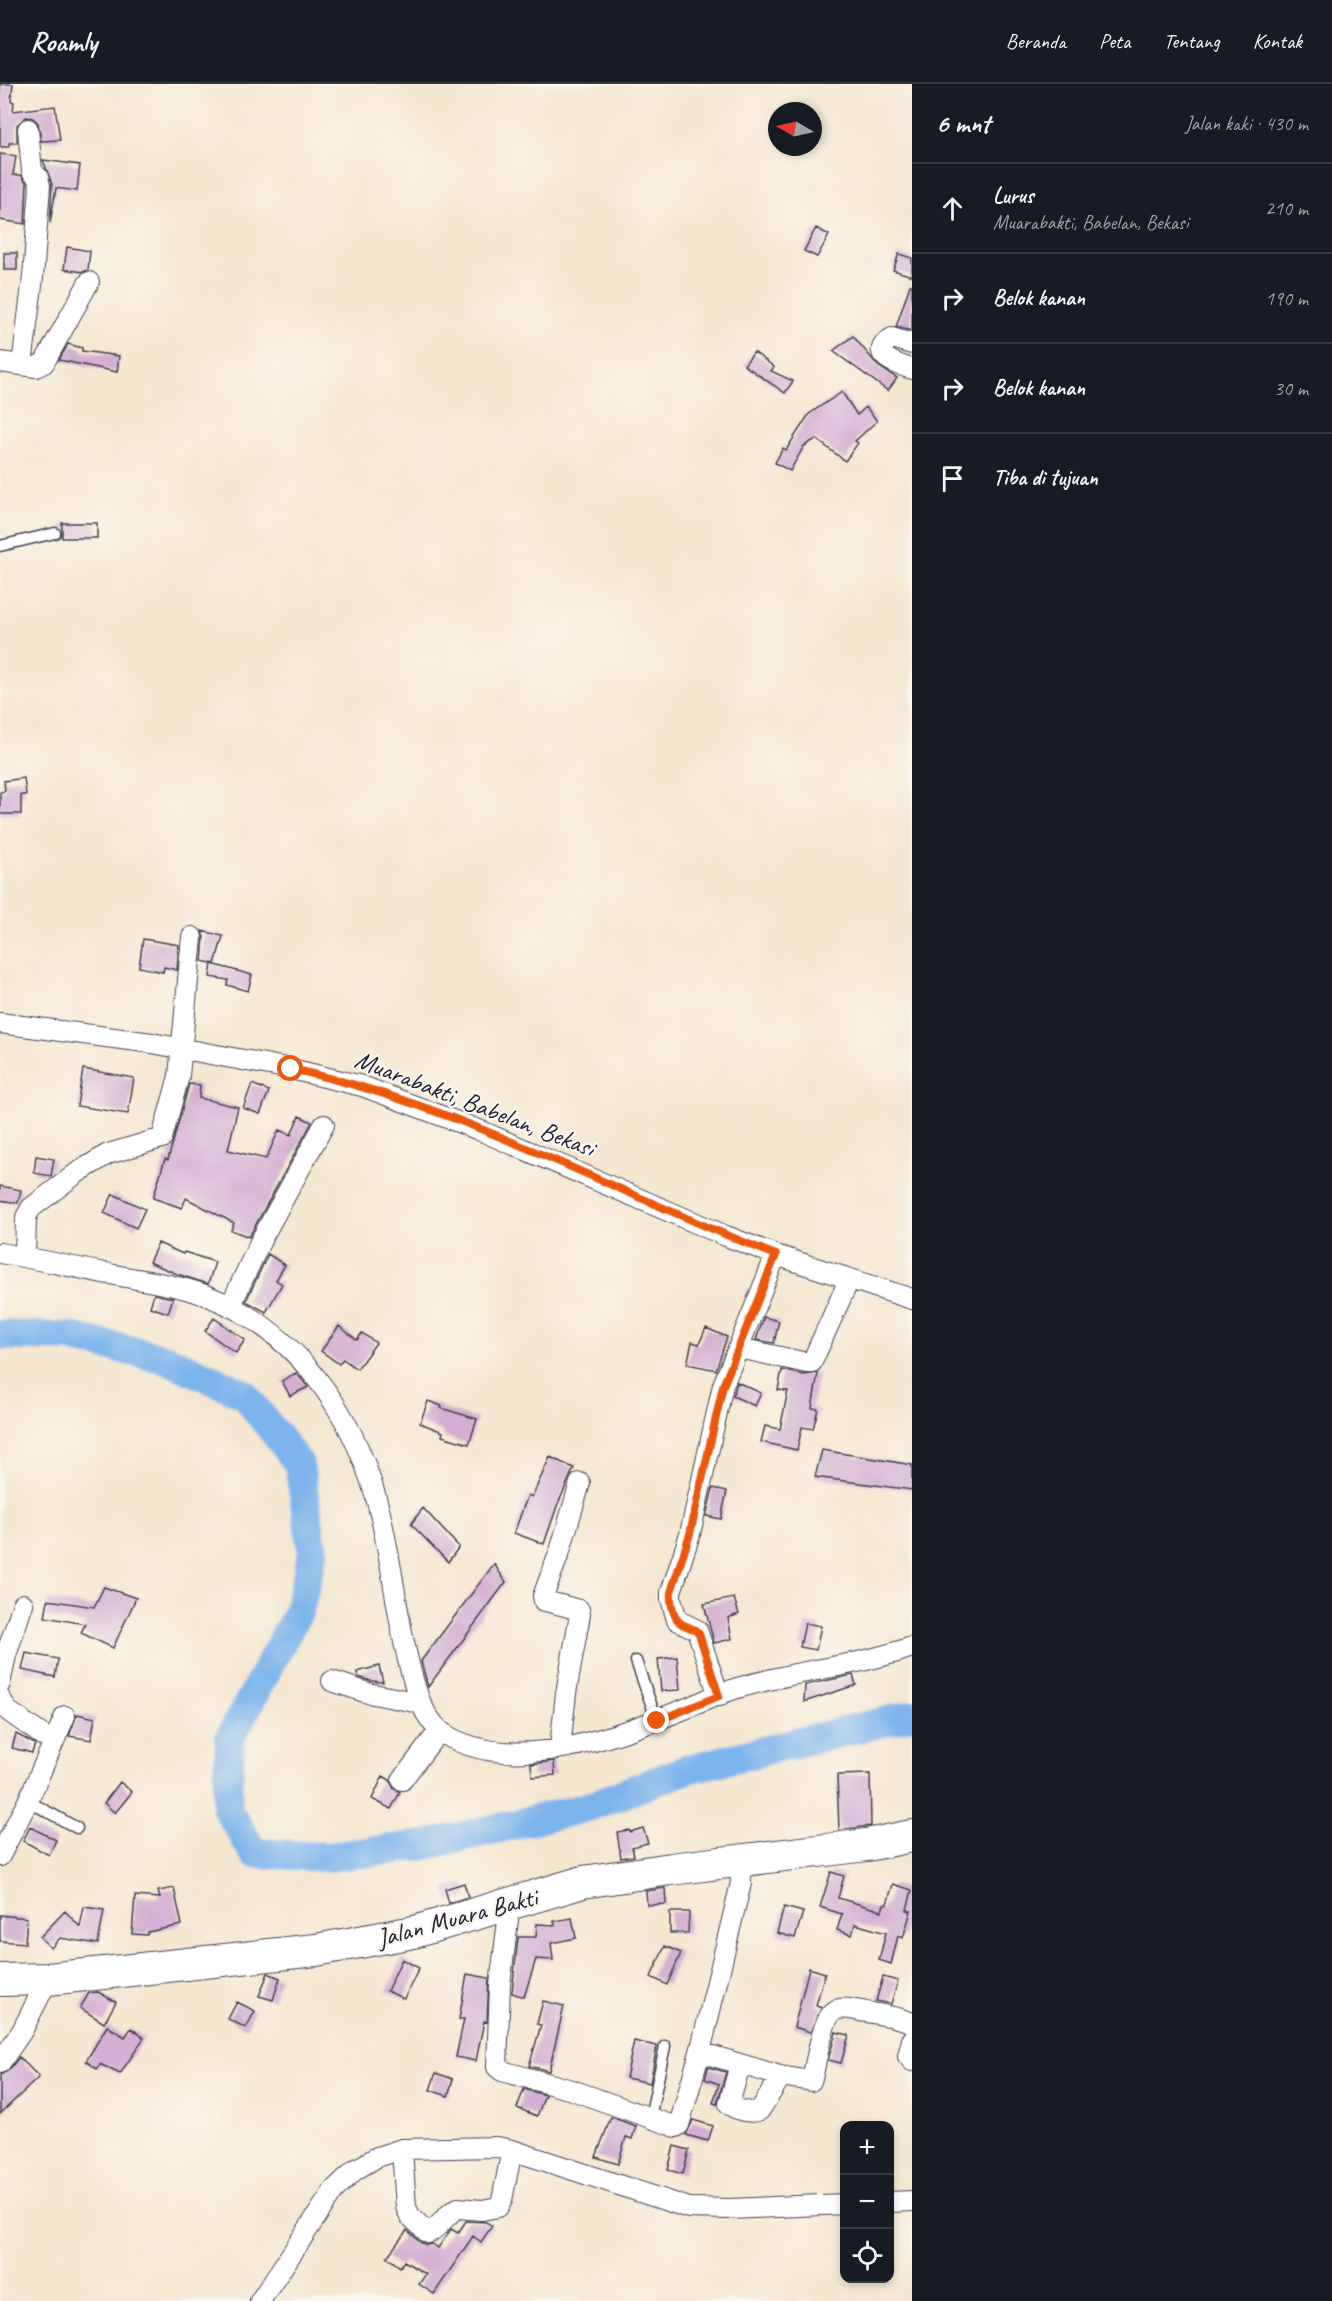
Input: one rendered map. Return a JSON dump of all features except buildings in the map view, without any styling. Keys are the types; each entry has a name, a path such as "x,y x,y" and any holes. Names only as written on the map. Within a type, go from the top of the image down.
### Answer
{"main road":[{"name":"Jalan Muara Bakti","path":"0,1980 48,1979 316,1950 414,1932 583,1882 867,1845 912,1836"}],"street":[{"path":"22,365 33,277 40,186 38,177 32,171 28,129"},
{"path":"0,362 36,367 44,363 89,282"},
{"path":"912,344 892,338 882,352 888,361 912,369"},
{"path":"25,1257 26,1217 31,1208 77,1173 108,1154 162,1138 179,1076 192,937"},
{"name":"Muarabakti, Babelan, Bekasi","path":"0,1023 181,1048 333,1077 429,1110 572,1168 726,1236 849,1280 912,1299"},
{"path":"230,1307 261,1240 324,1125"},
{"path":"0,1253 148,1280 210,1297 266,1329 288,1348 329,1394 344,1419 376,1498 401,1631 420,1702 439,1731 468,1745 485,1750 522,1753 560,1748 610,1736 657,1721 741,1686 853,1663 912,1647"},
{"path":"719,1696 697,1630 677,1620 670,1599 690,1534 723,1386 776,1255"},
{"path":"739,1348 807,1363 812,1362 849,1280"},
{"path":"560,1748 566,1693 580,1614 579,1610 544,1601 543,1596 560,1551 580,1483"},
{"path":"0,1684 6,1655 22,1604"},
{"path":"332,1681 368,1693 420,1702"},
{"path":"0,1698 8,1711 52,1742"},
{"path":"0,1856 28,1801 65,1716"},
{"path":"402,1780 439,1731"},
{"path":"503,1906 508,1920 500,1985 497,2067 502,2071 572,2090 675,2127 679,2125 700,2052 741,1883 740,1861"},
{"path":"0,2063 22,2031 48,1979"},
{"path":"700,2052 780,2076 811,2080 824,2030 831,2013 836,2009 898,2017 912,2023"},
{"path":"912,2040 908,2056 912,2061"},
{"path":"740,2065 729,2103 736,2108 753,2112 760,2110 780,2076"},
{"path":"260,2301 334,2190 355,2170 377,2157 402,2149 497,2147 512,2150 689,2208 729,2209 840,2204"},
{"path":"402,2149 406,2207 410,2216 428,2233 433,2231 452,2210 458,2208 482,2211 498,2207 512,2150"},
{"path":"894,2202 912,2201"}],"lane":[{"path":"0,546 55,533"},
{"path":"636,1661 657,1721"},
{"path":"28,1801 77,1828"},
{"path":"650,2118 665,2046"}],"waterway":[{"path":"0,1335 70,1337 167,1359 244,1394 299,1464 313,1552 299,1610 230,1738 227,1809 254,1853 328,1857 426,1845 585,1808 688,1769 912,1715"}],"route":[{"path":"291,1069 333,1077 429,1110 776,1255 723,1386 690,1534 670,1599 677,1620 697,1630 719,1696 657,1721"}]}
